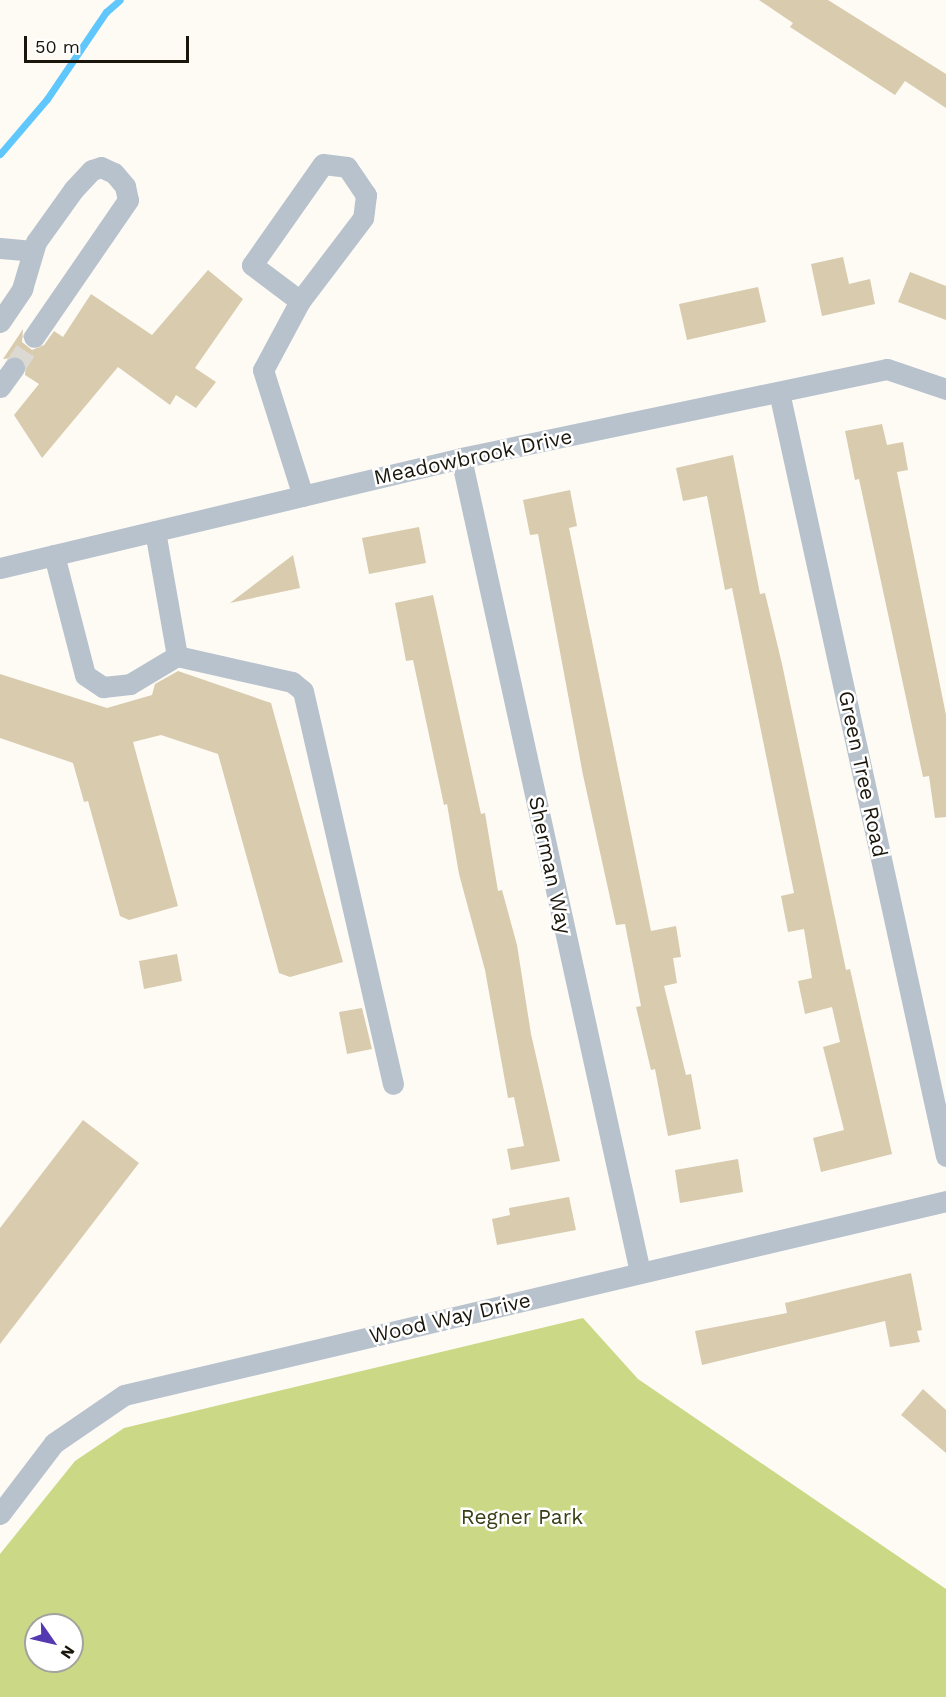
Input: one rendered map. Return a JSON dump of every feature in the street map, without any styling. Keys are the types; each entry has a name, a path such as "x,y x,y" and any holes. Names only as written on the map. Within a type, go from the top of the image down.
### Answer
{"street":[{"path":"300,302 252,265 322,164 347,167 366,195 363,218 300,302 263,370 303,496"},
{"path":"0,322 22,290 33,251 74,189 92,170 101,167 114,173 125,186 128,200 34,337"},
{"path":"0,248 33,251"},
{"path":"0,387 14,368"},
{"name":"Meadowbrook Drive","path":"0,568 461,458 887,369 946,389"},
{"name":"Green Tree Road","path":"779,392 946,1156"},
{"name":"Sherman Way","path":"461,458 639,1272"},
{"path":"155,531 177,656"},
{"path":"54,555 85,675 103,687 130,684 177,656 292,682 303,691 393,1084"},
{"name":"Wood Way Drive","path":"0,1514 54,1443 124,1395 946,1201"}],"green space":[{"name":"Regner Park","path":"583,1318 638,1379 946,1589 946,1697 0,1697 0,1554 75,1461 124,1428"}],"building":[{"path":"759,0 828,0 946,74 946,108 905,81 895,95 790,27 793,23"},
{"path":"843,257 849,284 870,279 875,304 822,316 811,264"},
{"path":"208,270 243,299 195,368 216,382 196,408 176,395 170,405 118,367 42,458 14,415 39,384 25,375 26,363 21,357 3,359 23,329 22,342 32,350 44,345 54,331 63,337 91,294 152,335"},
{"path":"910,272 946,286 946,320 898,302"},
{"path":"758,287 766,322 687,340 679,304"},
{"path":"882,424 887,445 903,442 908,470 897,472 946,715 946,817 935,818 929,776 923,777 859,479 855,480 845,431"},
{"path":"733,455 760,594 765,593 782,664 846,970 850,969 892,1154 821,1172 813,1138 844,1130 823,1047 840,1042 832,1007 805,1014 798,981 812,978 804,929 788,932 781,896 794,893 732,588 725,590 707,496 683,501 676,468"},
{"path":"570,490 577,526 569,528 651,931 676,926 681,957 673,958 677,983 664,986 686,1075 691,1074 701,1129 668,1136 655,1069 651,1070 636,1007 641,1006 625,924 616,925 583,775 538,534 530,535 523,500"},
{"path":"419,527 426,563 369,574 362,538"},
{"path":"293,555 300,588 230,603"},
{"path":"433,595 481,814 485,813 498,891 502,890 517,945 531,1034 560,1161 511,1170 507,1149 524,1146 514,1097 508,1098 485,970 459,874 447,804 444,805 413,660 406,661 395,603"},
{"path":"178,671 271,703 343,962 290,977 279,973 218,754 161,735 133,742 178,906 129,920 120,916 88,801 84,802 73,763 0,738 0,674 107,708 152,695 155,684"},
{"path":"177,954 182,981 144,989 139,961"},
{"path":"362,1008 372,1049 347,1054 339,1012"},
{"path":"83,1120 139,1163 0,1344 0,1228"},
{"path":"738,1159 743,1192 680,1203 675,1170"},
{"path":"569,1197 576,1230 497,1245 492,1219 510,1215 509,1208"},
{"path":"911,1273 922,1330 917,1331 920,1342 890,1347 885,1321 702,1365 695,1331 787,1313 785,1303"},
{"path":"923,1389 946,1410 946,1453 901,1415"}],"waterway":[{"path":"0,154 47,99 106,12 120,0"}],"tunnel":[{"path":"14,368 34,337"}]}
